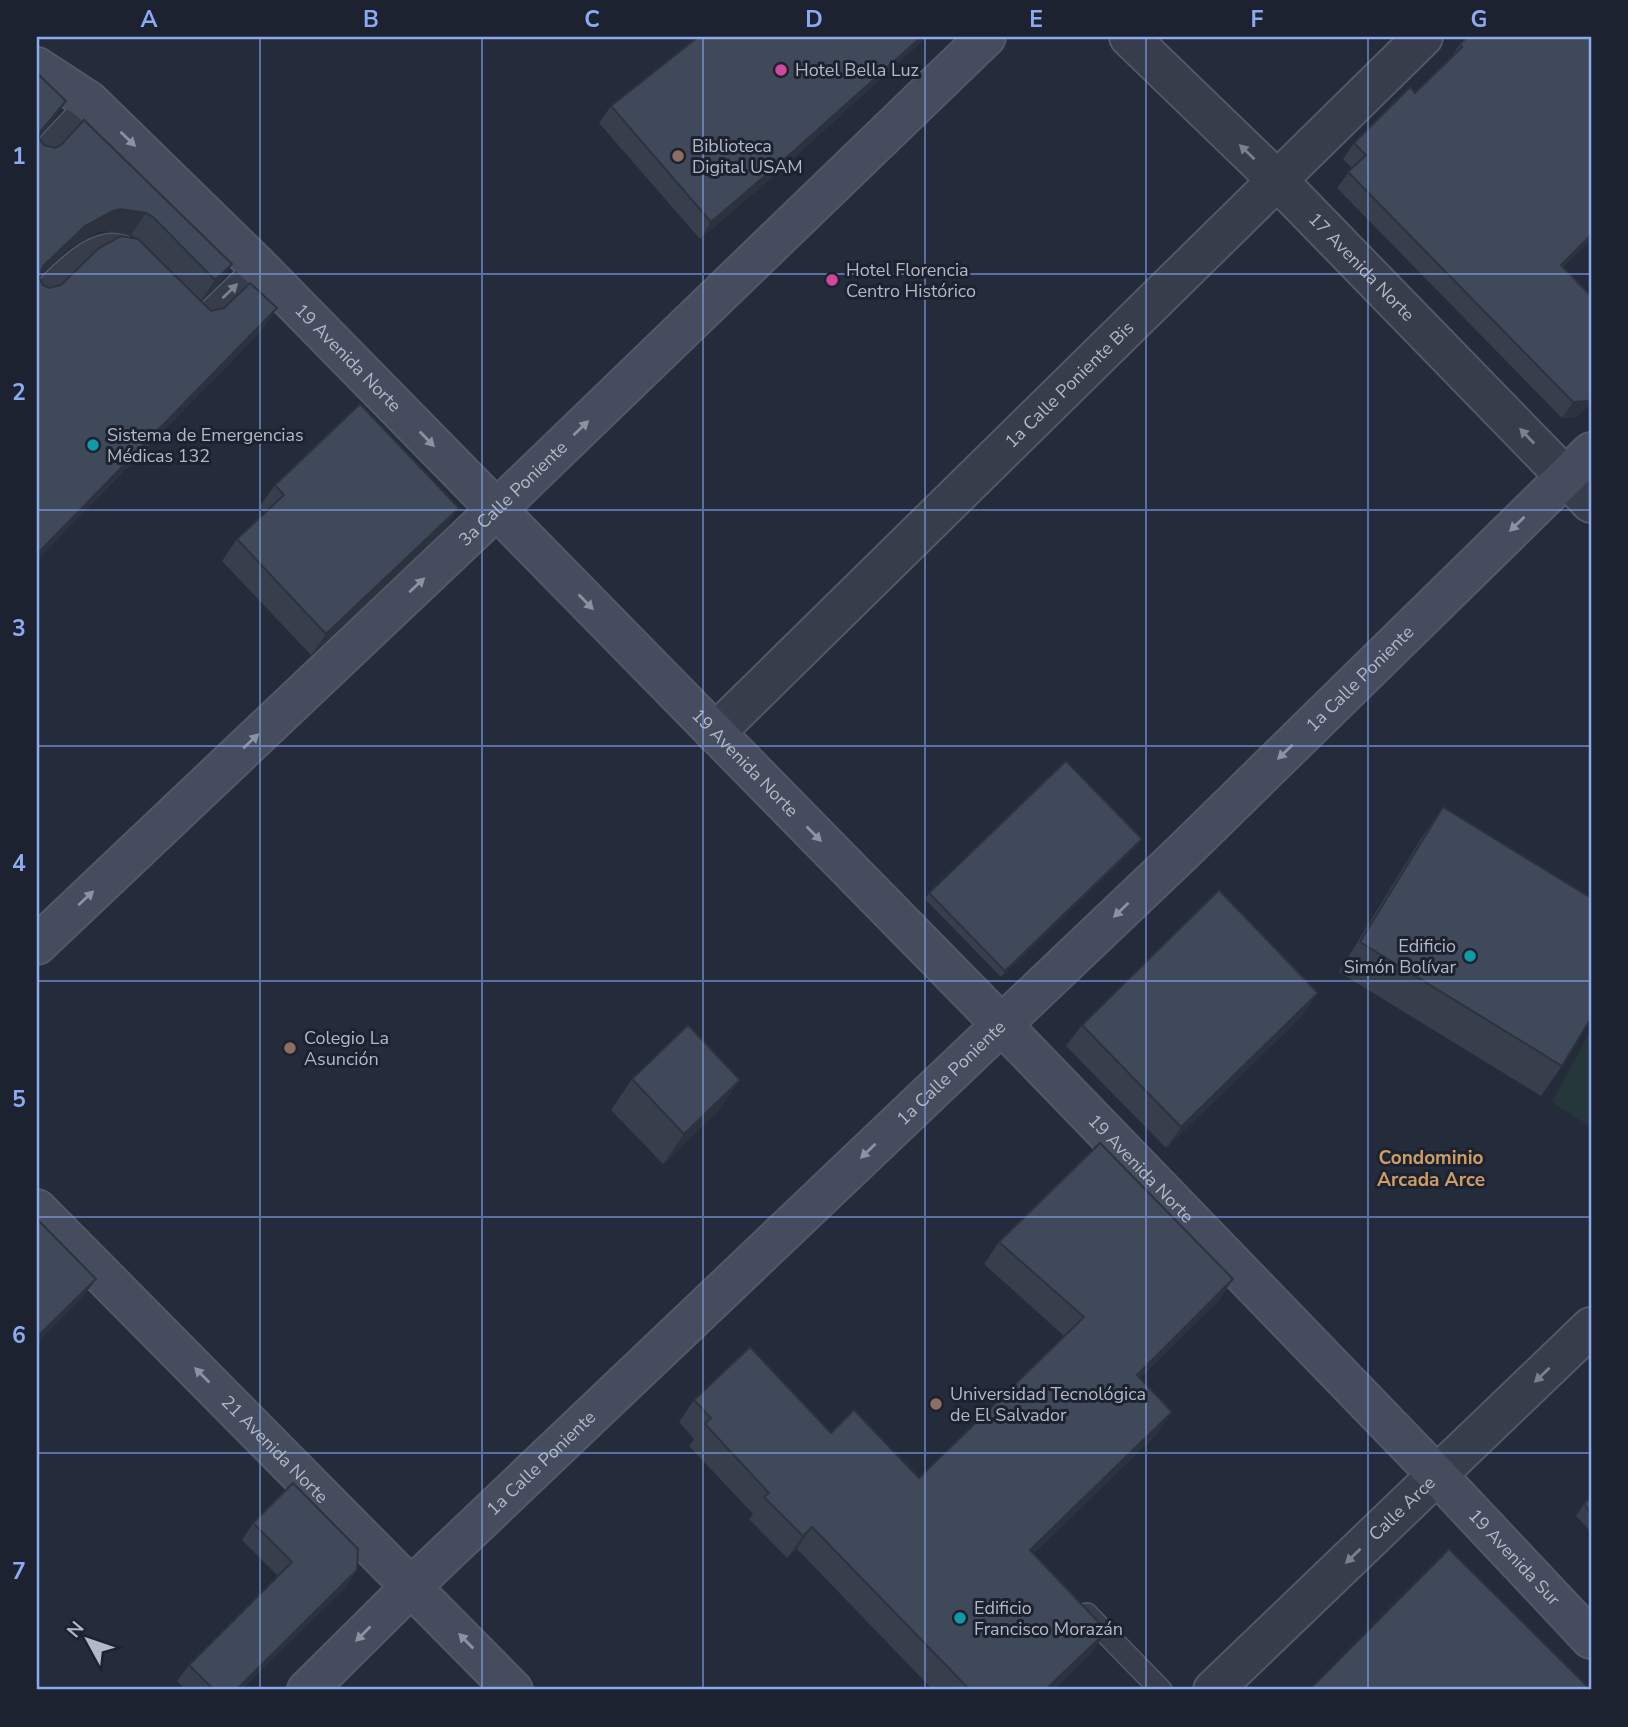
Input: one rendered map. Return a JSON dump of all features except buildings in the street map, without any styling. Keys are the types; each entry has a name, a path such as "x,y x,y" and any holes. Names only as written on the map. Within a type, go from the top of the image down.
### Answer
{"street":[{"name":"3a Calle Poniente","path":"37,945 496,510 986,37"},
{"name":"17 Avenida Norte","path":"1129,37 1578,464 1591,503"},
{"name":"1a Calle Poniente Bis","path":"715,733 1423,37"},
{"name":"19 Avenida Norte","path":"37,67 89,101 257,265 1001,1024 1437,1475"},
{"name":"1a Calle Poniente","path":"307,1690 412,1586 1182,852 1578,464"},
{"name":"21 Avenida Norte","path":"37,1209 513,1690"},
{"name":"Calle Arce","path":"1213,1690 1591,1328"},
{"name":"19 Avenida Sur","path":"1437,1475 1591,1639"}],"lane":[{"path":"37,157 89,101"},
{"path":"37,297 76,259 104,244 129,248 147,266"},
{"path":"173,293 200,320 257,265"},
{"path":"1077,1603 1161,1690"}],"shaded area":[{"path":"1591,1030 1591,1127 1552,1102"}],"place":[{"name":"Hotel Bella Luz","path":"781,70"},
{"name":"Biblioteca Digital USAM","path":"678,156"},
{"name":"Hotel Florencia Centro Histórico","path":"832,280"},
{"name":"Sistema de Emergencias Médicas 132","path":"93,445"},
{"name":"Edificio Simón Bolívar","path":"1470,956"},
{"name":"Colegio La Asunción","path":"290,1048"},
{"name":"Universidad Tecnológica de El Salvador","path":"936,1404"},
{"name":"Edificio Francisco Morazán","path":"960,1618"}],"district":[{"name":"Condominio Arcada Arce","path":"1431,1168"}]}
